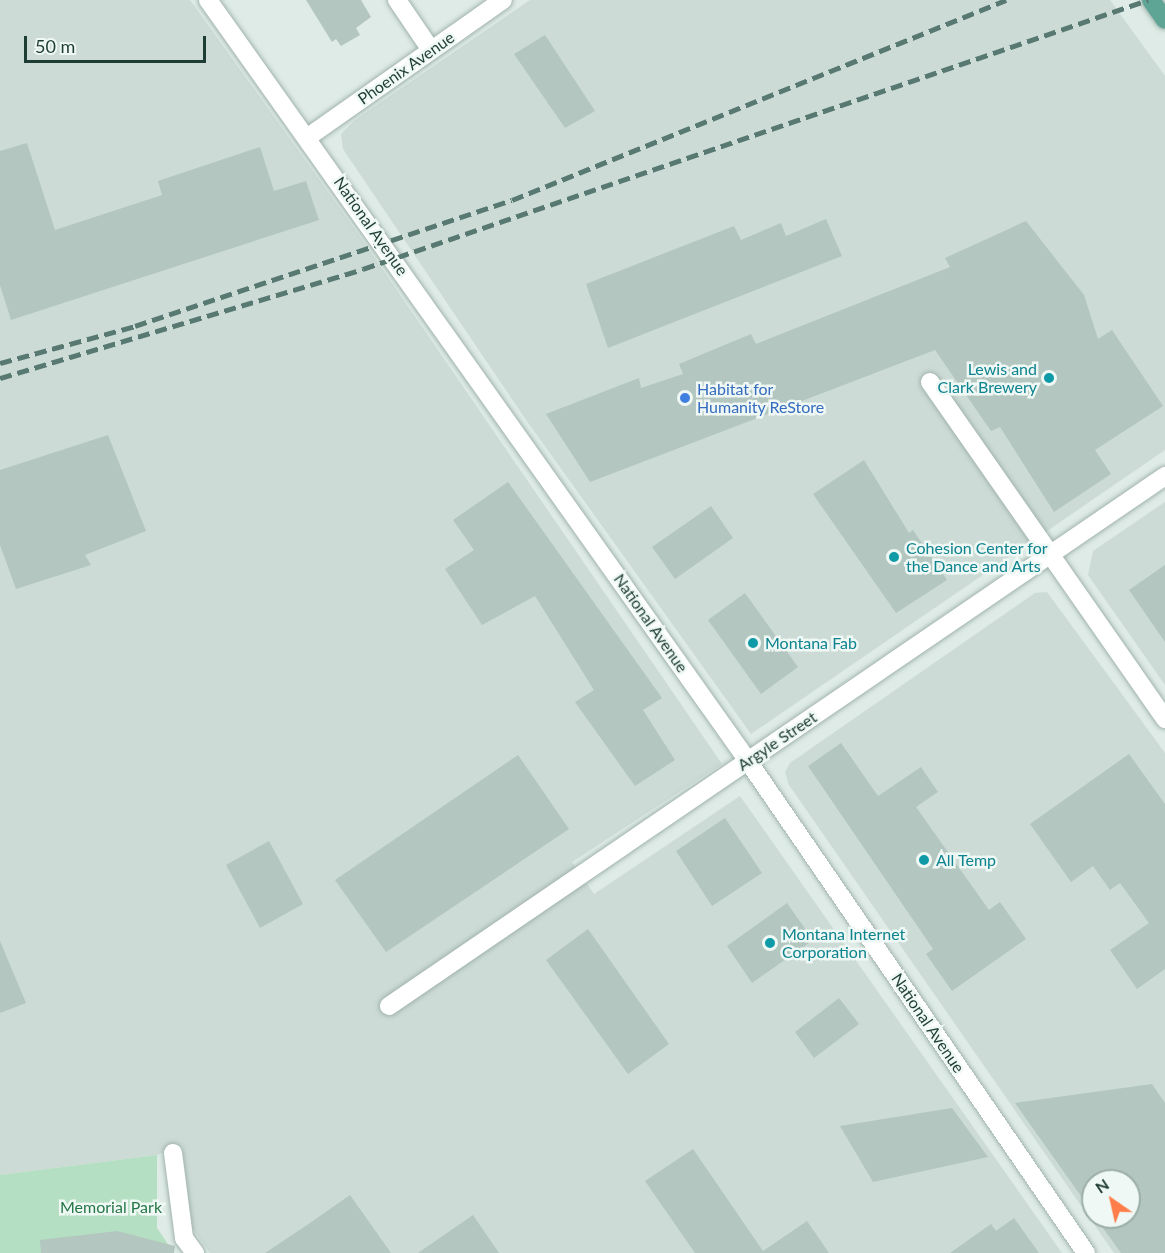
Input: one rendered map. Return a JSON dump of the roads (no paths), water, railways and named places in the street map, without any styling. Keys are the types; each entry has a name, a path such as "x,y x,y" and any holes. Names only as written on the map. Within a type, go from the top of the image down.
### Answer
{"main road":[{"path":"1151,0 1165,20"}],"street":[{"name":"National Avenue","path":"208,0 308,137 748,761 1086,1253"},
{"path":"396,0 431,50"},
{"name":"Phoenix Avenue","path":"308,137 503,0"},
{"path":"930,382 1165,719"},
{"name":"Argyle Street","path":"389,1006 1165,476"},
{"path":"173,1153 184,1238 195,1253"}],"railway":[{"path":"0,363 135,326 512,200 1006,0"},
{"path":"0,378 363,269 1148,0"}],"place":[{"name":"Lewis and Clark Brewery","path":"1049,378"},
{"name":"Habitat for Humanity ReStore","path":"685,398"},
{"name":"Cohesion Center for the Dance and Arts","path":"894,557"},
{"name":"Montana Fab","path":"753,643"},
{"name":"All Temp","path":"924,860"},
{"name":"Montana Internet Corporation","path":"770,943"}],"park label":[{"name":"Memorial Park","path":"111,1207"}]}
